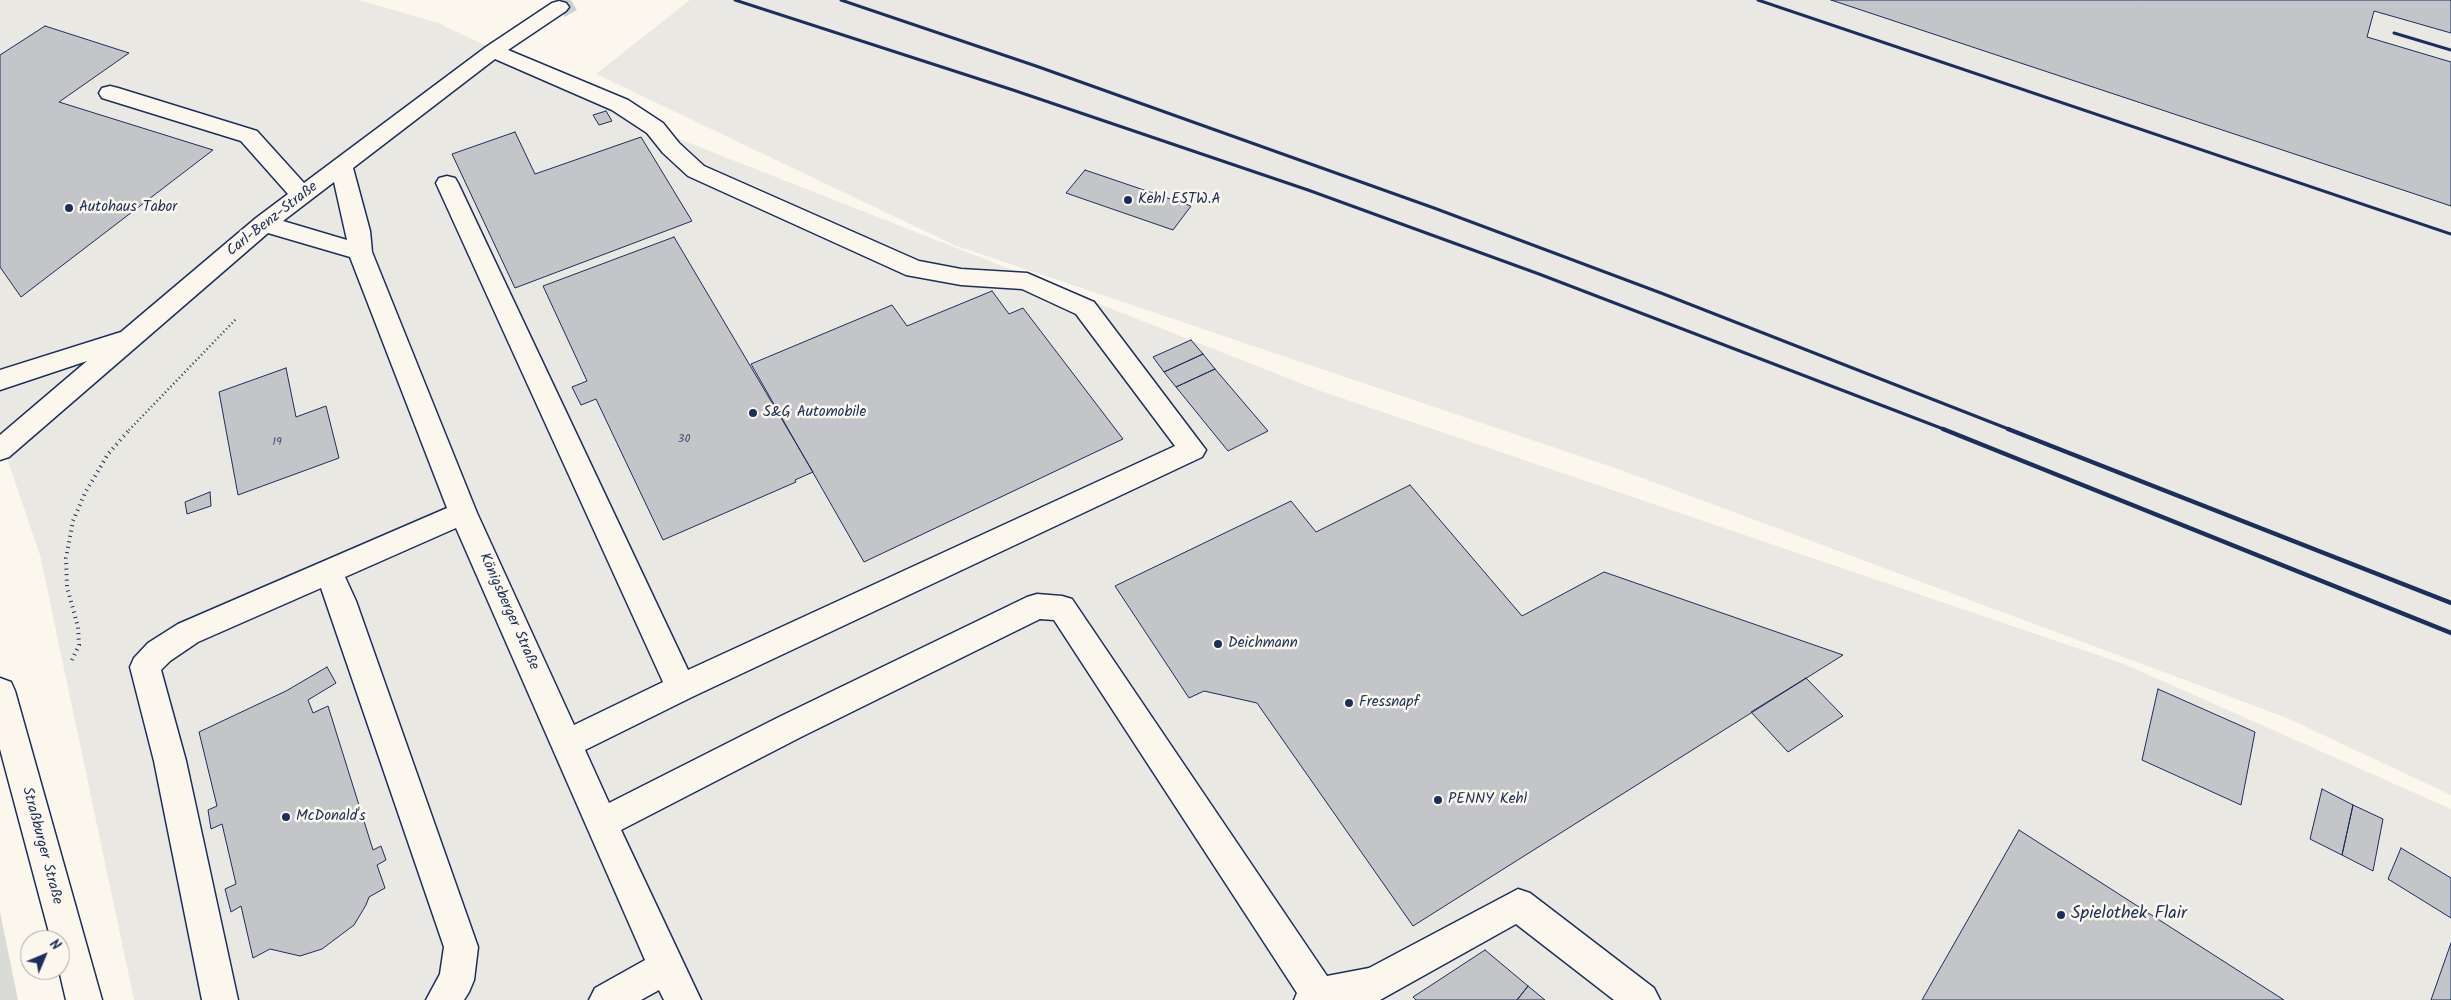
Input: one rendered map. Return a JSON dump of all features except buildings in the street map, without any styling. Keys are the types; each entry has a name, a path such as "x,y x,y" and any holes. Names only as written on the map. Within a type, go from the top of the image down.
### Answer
{"street":[{"name":"Carl-Benz-Straße","path":"0,450 264,224 342,167 493,51 560,6"},
{"path":"493,51 620,105 655,128 671,148 696,171 914,269 961,277 1004,278 1027,281 1085,308 1193,450 681,688 567,744"},
{"path":"110,93 249,136 302,195"},
{"name":"Königsberger Straße","path":"342,167 358,230 360,252 463,513 567,744 600,824 683,1000"},
{"path":"447,183 681,688"},
{"path":"264,224 360,252"},
{"path":"0,380 133,337"},
{"path":"220,1000 170,761 146,667 159,652 188,633 463,513"},
{"path":"328,571 341,601 461,947 457,980 444,1000"},
{"path":"600,824 790,727 1038,606 1062,608 1315,998 1374,985 1518,905 1642,1000"},
{"name":"Straßburger Straße","path":"0,691 84,1000"},
{"path":"607,1000 666,967"}],"path":[{"path":"72,660 79,645 78,627 67,587 66,558 73,521 85,493 108,454 237,318"}],"shaded area":[{"path":"0,0 359,0 438,23 684,141 1318,390 2124,664 2451,809 2451,1000 134,1000 40,555 3,447 0,444"},
{"path":"690,0 2451,0 2451,795 2287,718 1618,469 954,245 596,74"},
{"path":"0,912 18,1000 0,1000"}],"tunnel":[{"path":"559,7 571,0"}],"railway":[{"path":"735,0 1013,90 1308,190 1539,274 1946,430"},
{"path":"841,0 1036,66 1434,208 1661,293 2011,430"},
{"path":"1758,0 2451,234"},
{"path":"2394,33 2451,50"},
{"path":"1943,429 2451,633"},
{"path":"2008,429 2451,603"}],"place":[{"name":"Kehl ESTW.A","path":"1128,200"},
{"name":"Autohaus Tabor","path":"69,208"},
{"name":"S&G Automobile","path":"753,413"},
{"name":"Deichmann","path":"1218,644"},
{"name":"Fressnapf","path":"1349,703"},
{"name":"PENNY Kehl","path":"1438,800"},
{"name":"McDonald's","path":"286,817"},
{"name":"Spielothek Flair","path":"2061,915"}]}
